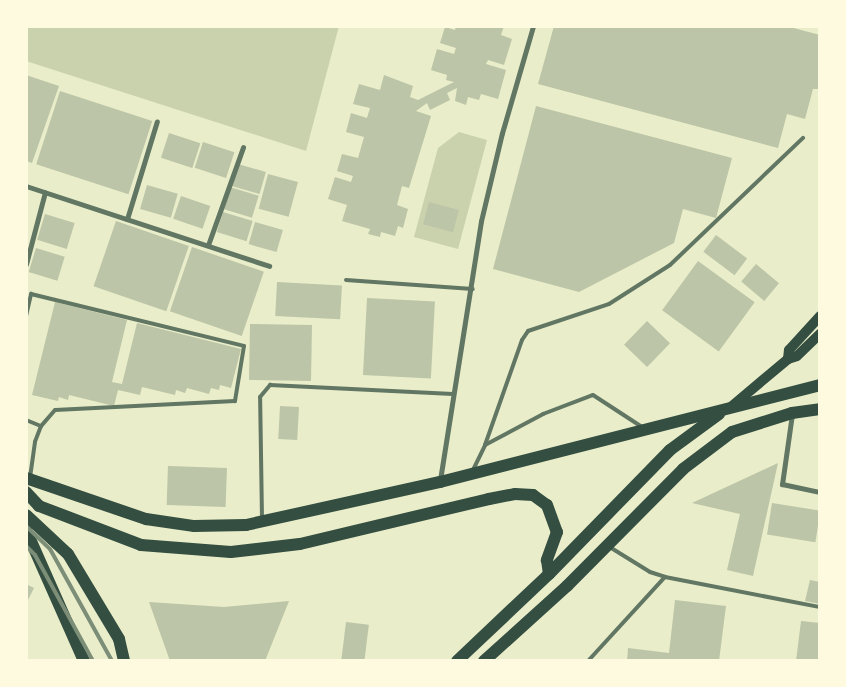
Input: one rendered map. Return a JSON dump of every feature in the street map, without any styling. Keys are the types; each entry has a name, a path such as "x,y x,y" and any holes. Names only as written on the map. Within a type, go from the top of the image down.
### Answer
{"main road":[{"path":"792,358 789,350 820,316"},
{"path":"457,661 549,574 670,450 693,430 732,406 820,334"},
{"path":"28,478 146,519 194,526 262,522 440,482 820,385"},
{"path":"484,661 607,545 683,469 732,432 792,413 820,409"},
{"path":"26,492 40,506 141,545 231,552 300,544 515,494 533,496 547,505 557,532 547,560 549,574"},
{"path":"26,516 68,554 119,639 124,661"},
{"path":"26,530 84,661"}],"street":[{"path":"440,482 453,394 473,290 481,221 502,133 533,26"},
{"path":"126,219 157,121"},
{"path":"208,245 243,146"},
{"path":"26,186 270,266"},
{"path":"26,264 45,192"},
{"path":"792,413 782,484 820,492"}],"lane":[{"path":"471,474 486,445 522,340 528,332 609,304 670,266 803,138"},
{"path":"346,280 473,290"},
{"path":"26,316 31,294 244,346 234,401 55,410 41,426 35,442 28,478"},
{"path":"262,522 260,397 266,388 275,385 332,386 453,394"},
{"path":"486,445 543,414 592,395 648,430"},
{"path":"26,420 41,426"},
{"path":"607,545 650,572 665,577 820,607"},
{"path":"588,661 644,603 665,577"}],"green space":[{"path":"26,26 339,26 306,151 26,61"},
{"path":"459,132 487,140 458,249 414,237 438,148"}],"building":[{"path":"456,26 504,26 501,35 512,39 504,65 488,60 486,64 506,70 498,99 481,94 479,100 468,97 466,105 455,101 457,88 447,93 450,100 430,110 427,103 416,111 431,116 409,188 402,186 397,205 408,209 403,228 398,226 395,236 381,232 380,237 368,234 370,229 342,221 347,205 328,199 335,177 351,182 353,176 337,171 342,154 358,158 364,137 346,132 351,113 367,118 370,108 353,104 359,84 380,90 384,75 413,86 410,97 418,100 454,82 446,80 447,75 431,70 437,49 454,54 456,48 440,43 445,27 455,30"},
{"path":"554,26 786,26 820,35 820,89 813,89 805,119 787,114 778,148 538,84"},
{"path":"26,75 59,86 32,163 26,161"},
{"path":"60,91 152,121 128,194 36,164"},
{"path":"536,106 732,158 716,218 683,209 674,243 579,292 493,269"},
{"path":"169,133 200,143 192,168 161,158"},
{"path":"203,142 234,152 226,178 195,168"},
{"path":"238,164 266,172 260,194 232,186"},
{"path":"268,174 298,182 289,217 259,209"},
{"path":"147,185 178,194 171,218 140,209"},
{"path":"230,187 259,196 252,218 223,209"},
{"path":"181,196 210,206 202,229 173,219"},
{"path":"429,202 459,210 453,232 423,224"},
{"path":"223,212 253,221 247,241 217,232"},
{"path":"45,214 75,223 67,249 37,240"},
{"path":"116,221 189,246 166,311 94,286"},
{"path":"255,222 283,230 277,252 249,244"},
{"path":"716,235 747,258 735,275 703,252"},
{"path":"192,247 264,272 242,336 170,311"},
{"path":"36,248 65,257 57,281 29,272"},
{"path":"698,261 755,302 719,351 662,310"},
{"path":"756,264 779,283 764,301 741,282"},
{"path":"277,282 342,285 340,319 275,316"},
{"path":"367,298 435,302 431,378 363,375"},
{"path":"55,302 127,320 112,382 122,384 137,323 241,349 231,388 220,385 219,390 211,388 209,394 187,388 185,393 176,390 175,395 142,387 140,395 118,390 114,406 69,395 68,400 59,397 58,401 32,395"},
{"path":"647,321 670,343 647,367 624,345"},
{"path":"250,324 312,325 311,381 249,380"},
{"path":"280,406 299,407 297,440 278,439"},
{"path":"778,463 753,576 727,570 740,514 692,503"},
{"path":"168,466 227,468 226,507 167,505"},
{"path":"772,503 820,511 815,542 767,535"},
{"path":"810,580 820,582 820,604 805,601"},
{"path":"26,584 34,588 26,604"},
{"path":"675,600 726,606 719,661 627,661 628,648 669,653"},
{"path":"289,601 265,661 170,661 149,602 224,607"},
{"path":"801,621 820,623 820,661 796,661"},
{"path":"346,622 369,625 364,661 341,661"}],"railway":[{"path":"26,526 50,549 112,661"},
{"path":"26,546 35,555 93,661"}]}
